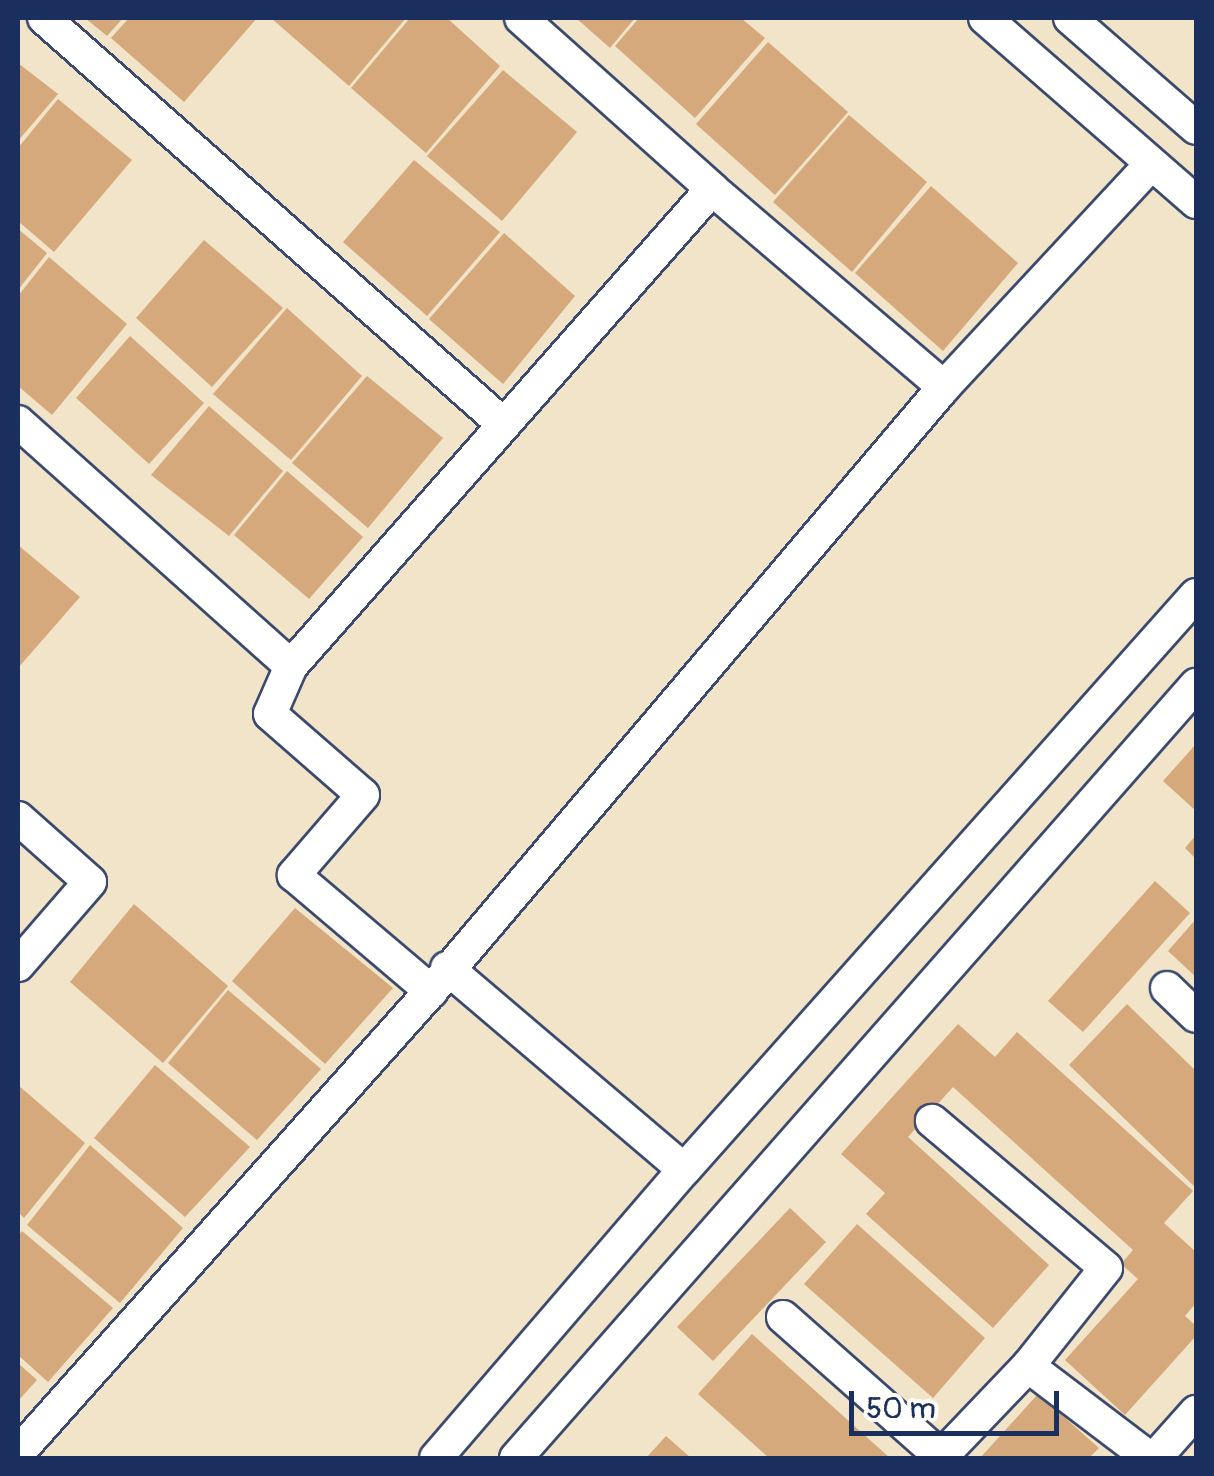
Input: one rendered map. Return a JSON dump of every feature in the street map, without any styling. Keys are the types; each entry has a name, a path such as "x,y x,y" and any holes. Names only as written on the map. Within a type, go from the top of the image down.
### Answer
{"street":[{"path":"44,18 502,424"},
{"path":"521,18 712,189 944,387"},
{"path":"986,18 1196,202"},
{"path":"1070,18 1196,128"},
{"path":"18,1453 439,979 944,387 1152,164"},
{"path":"684,1170 439,979 294,875 362,795 270,714 291,666 712,189"},
{"path":"18,422 291,666"},
{"path":"436,1458 684,1170 1196,595"},
{"path":"516,1458 1196,685"},
{"path":"18,818 90,882 18,965"},
{"path":"1167,988 1196,1016"},
{"path":"782,1317 941,1457 1028,1366 1106,1268 932,1121"},
{"path":"1028,1366 1152,1458 1196,1412"}],"building":[{"path":"85,18 123,18 107,36"},
{"path":"129,18 257,18 184,102 111,38"},
{"path":"271,18 406,18 349,86"},
{"path":"410,18 447,18 500,66 426,153 351,88"},
{"path":"576,18 635,18 610,48"},
{"path":"639,18 741,18 765,38 695,118 615,46"},
{"path":"768,42 848,112 775,195 696,124"},
{"path":"18,63 58,94 18,141"},
{"path":"503,70 577,132 502,221 427,156"},
{"path":"58,99 132,160 54,252 18,221 18,148"},
{"path":"849,115 927,182 852,272 773,202"},
{"path":"414,160 500,232 427,316 343,242"},
{"path":"931,186 1018,263 943,351 855,273"},
{"path":"18,229 47,253 18,290"},
{"path":"504,233 575,296 503,384 429,319"},
{"path":"204,240 283,308 212,387 136,318"},
{"path":"49,257 127,324 52,415 18,386 18,296"},
{"path":"287,308 362,376 291,460 213,394"},
{"path":"130,336 204,403 149,464 76,398"},
{"path":"367,376 443,438 368,528 292,463"},
{"path":"209,406 283,471 229,536 151,475"},
{"path":"287,471 363,537 309,599 234,535"},
{"path":"18,545 80,597 18,668"},
{"path":"1196,744 1196,811 1163,781"},
{"path":"1196,835 1196,859 1185,848"},
{"path":"1155,881 1190,913 1083,1032 1048,1001"},
{"path":"134,904 228,986 163,1063 70,982"},
{"path":"295,908 393,988 325,1064 232,981"},
{"path":"1196,919 1196,977 1168,951"},
{"path":"228,990 321,1069 257,1140 168,1063"},
{"path":"1127,1004 1196,1071 1196,1188 1069,1065"},
{"path":"958,1024 995,1057 1017,1032 1193,1191 1164,1223 1196,1252 1196,1303 1185,1316 1196,1326 1196,1336 1125,1415 1065,1360 1138,1279 1121,1264 1133,1250 953,1087 908,1137 1049,1265 993,1328 866,1214 885,1193 841,1154"},
{"path":"155,1065 250,1147 185,1217 94,1138"},
{"path":"18,1085 85,1143 24,1218 18,1212"},
{"path":"90,1145 183,1228 120,1303 27,1225"},
{"path":"790,1208 826,1242 713,1361 677,1327"},
{"path":"857,1224 985,1338 933,1398 804,1284"},
{"path":"22,1231 113,1308 48,1382 18,1355 18,1236"},
{"path":"752,1334 890,1458 769,1458 698,1394"},
{"path":"18,1363 37,1380 18,1401"},
{"path":"1038,1394 1099,1448 1089,1458 980,1458"},
{"path":"666,1436 691,1458 646,1458"}]}
